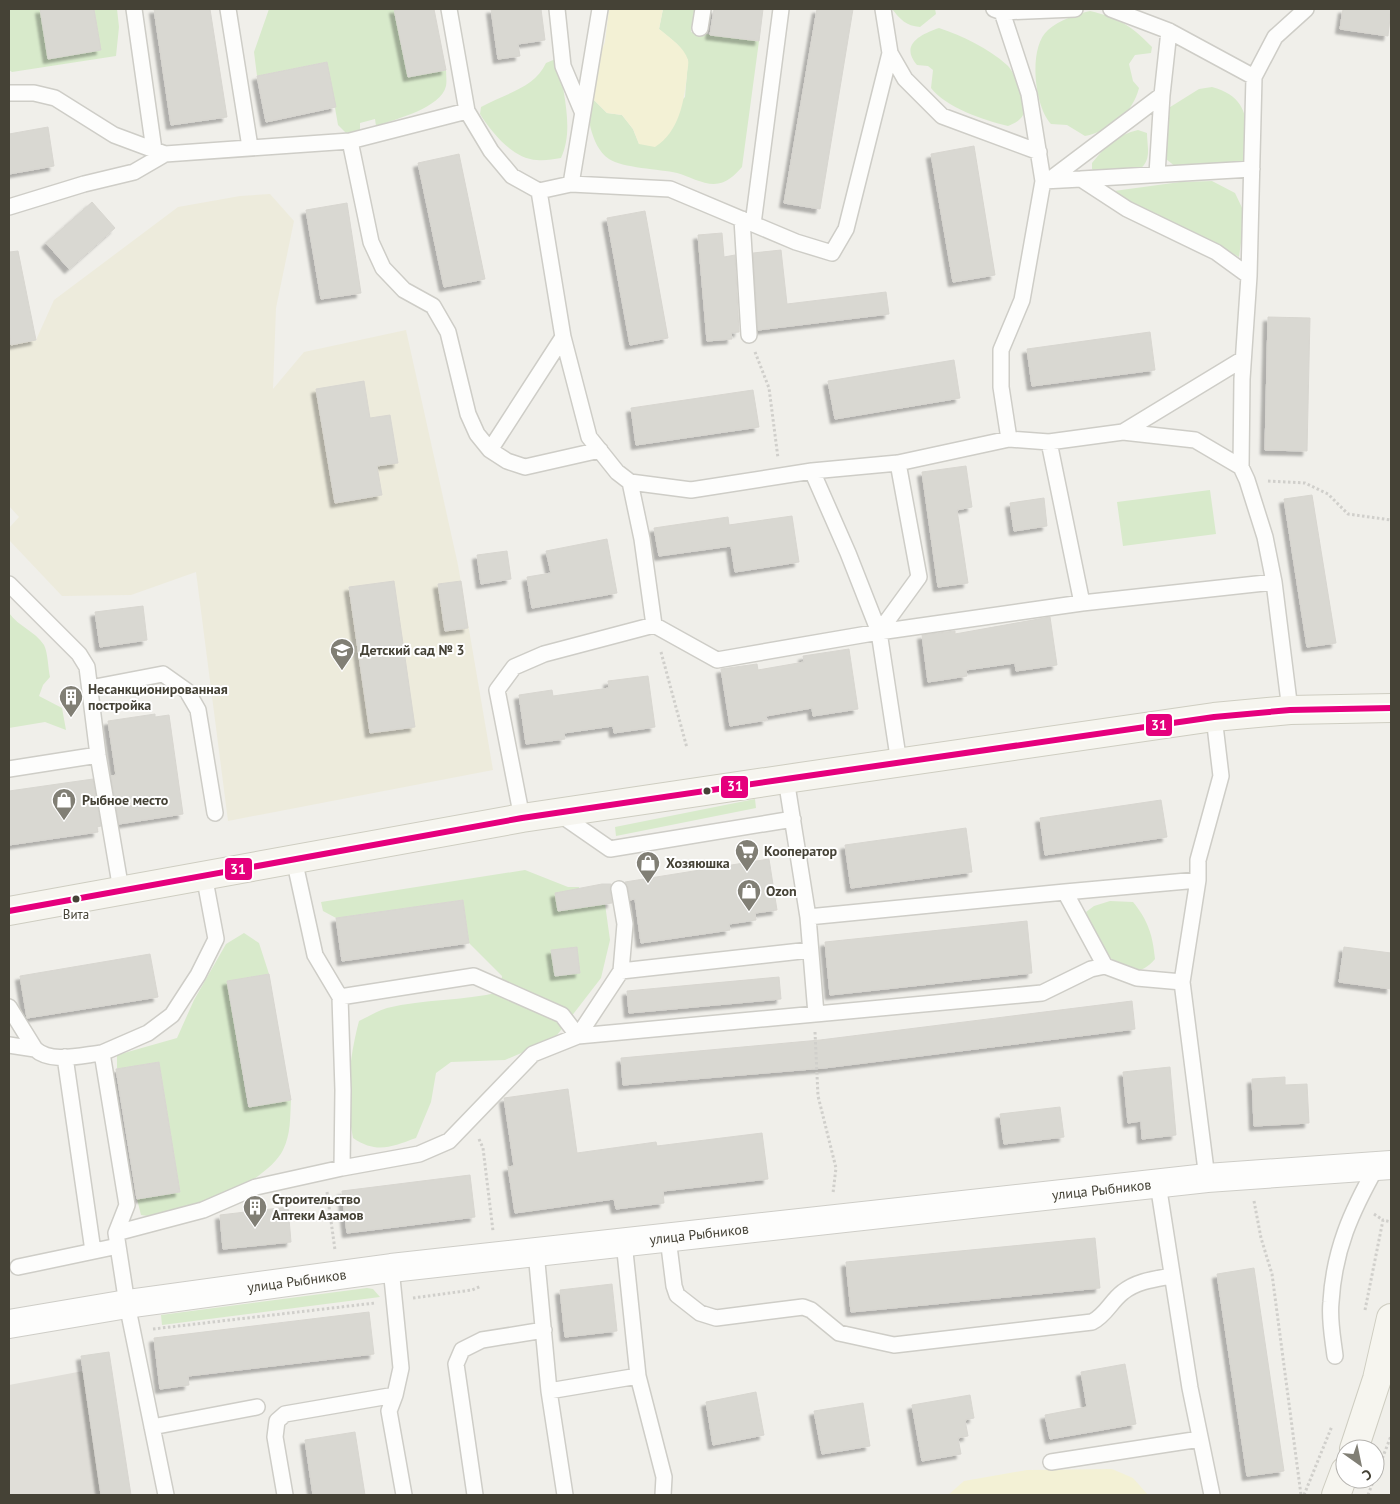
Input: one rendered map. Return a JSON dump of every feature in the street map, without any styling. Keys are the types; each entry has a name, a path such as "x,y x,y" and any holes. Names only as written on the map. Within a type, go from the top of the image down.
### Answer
{"main road":[{"path":"9,910 522,818 786,779 1214,717 1290,710 1391,708"},
{"path":"1357,1439 1377,1378 1391,1318"}],"street":[{"name":"улица Рыбников","path":"9,1324 127,1304 391,1268 492,1270 536,1252 1207,1178 1384,1166"}],"lane":[{"path":"134,9 159,152"},
{"path":"228,9 250,147"},
{"path":"449,9 467,111 491,150 512,176 539,191 571,184 670,189 796,242 832,253 846,228 890,53"},
{"path":"557,9 563,66 582,111"},
{"path":"571,184 600,9"},
{"path":"700,28 703,9"},
{"path":"748,335 747,222 781,9"},
{"path":"882,9 890,53 905,79 942,116 1039,152"},
{"path":"1009,439 1002,387 1002,350 1022,300 1046,181 1029,94 997,10 1075,9"},
{"path":"1110,9 1169,31 1254,77"},
{"path":"1290,710 1274,582 1265,537 1244,474 1243,359 1249,276 1254,77 1274,37 1306,9"},
{"path":"1158,174 1162,95 1169,31"},
{"path":"9,93 34,93 55,98 114,135 159,152 350,141 467,111"},
{"path":"1046,181 1162,95"},
{"path":"350,141 371,242 383,268 404,290 432,306 448,332 468,414 477,434 490,450 506,462 525,467 600,450"},
{"path":"9,207 84,184 134,172 159,152"},
{"path":"1046,181 1252,170"},
{"path":"1081,179 1127,209 1216,252 1249,276"},
{"path":"539,191 563,337 589,438 617,472 630,482 691,490 812,471 898,463 1009,439 1049,442 1123,432 1195,440 1244,474"},
{"path":"490,450 563,337"},
{"path":"1123,432 1243,359"},
{"path":"1049,442 1082,603"},
{"path":"879,632 919,577 898,463"},
{"path":"812,471 848,552 879,632 900,763"},
{"path":"630,482 642,539 654,625"},
{"path":"522,818 497,690 514,666 544,654 654,625 717,660 879,632 1082,603 1274,582"},
{"path":"9,584 79,654 87,667 98,755 121,890"},
{"path":"90,688 163,674 187,691 198,710 215,813"},
{"path":"1207,1178 1182,982 1198,880 1198,860 1221,776 1214,717"},
{"path":"9,769 98,755"},
{"path":"786,779 808,917 816,1014"},
{"path":"558,813 610,849 793,818"},
{"path":"294,859 315,956 340,997 343,1090 342,1168"},
{"path":"9,1008 35,1049 40,1054 55,1058 102,1053 148,1033 172,1015 198,975 216,939 204,876"},
{"path":"808,917 1198,880"},
{"path":"578,1036 621,972 625,924 618,889"},
{"path":"1065,892 1106,966"},
{"path":"621,972 810,950"},
{"path":"18,1268 93,1251 117,1239 203,1210 256,1187 342,1168 419,1154 449,1140 533,1054 578,1036 1042,993 1090,969 1106,966 1137,978 1182,982"},
{"path":"340,997 474,976 562,1015 578,1036"},
{"path":"9,1045 35,1049"},
{"path":"102,1053 128,1205 117,1239 127,1304 166,1495"},
{"path":"65,1057 93,1251"},
{"path":"1335,1356 1330,1304 1340,1241 1358,1200 1384,1166"},
{"path":"1158,1184 1171,1276 1212,1495"},
{"path":"668,1238 674,1286 677,1295 700,1313 716,1318 803,1307 811,1310 839,1333 894,1346 1092,1322 1100,1318 1123,1291 1144,1280 1171,1276"},
{"path":"624,1242 638,1376 664,1477 663,1495"},
{"path":"536,1252 549,1391 565,1495"},
{"path":"391,1268 396,1300 401,1368 396,1395 389,1410 404,1495"},
{"path":"475,1495 456,1364 462,1350 482,1340 544,1330"},
{"path":"549,1391 638,1376"},
{"path":"286,1495 275,1437 277,1422 285,1414 396,1395"},
{"path":"152,1427 257,1407"},
{"path":"1051,1462 1200,1439"}],"path":[{"path":"748,335 769,388 780,476"},
{"path":"1244,474 1305,483 1328,494 1348,514 1391,520"},
{"path":"654,625 687,748"},
{"path":"816,1014 818,1096 836,1168 835,1186 830,1202"},
{"path":"134,1332 472,1290 492,1270 483,1148 470,1118"},
{"path":"324,1172 338,1275"},
{"path":"1254,1200 1261,1238 1272,1274 1301,1495"},
{"path":"1247,1201 1262,1200"},
{"path":"1358,1200 1383,1220"},
{"path":"1385,1452 1391,1436"}],"shaded area":[{"path":"270,194 294,221 276,308 273,389 304,352 406,330 458,565 493,770 228,821 196,572 131,595 62,596 9,540 9,528 19,517 9,506 9,345 36,340 54,300 178,207 240,196"},
{"path":"83,1371 101,1495 9,1495 9,1385"}],"green space":[{"path":"9,9 117,9 119,27 116,56 12,72 9,70"},
{"path":"269,9 394,9 408,77 446,70 446,86 436,101 417,112 376,126 375,119 360,123 360,130 346,133 338,125 327,62 257,76 254,52"},
{"path":"663,9 695,9 691,32 759,41 742,167 726,181 718,184 709,184 677,173 615,162 602,153 593,137 585,91 607,113 622,115 633,129 639,144 685,97 688,60 677,44 659,29"},
{"path":"892,9 935,9 936,14 920,27 904,21"},
{"path":"1090,11 1124,24 1152,47 1151,53 1135,55 1129,64 1133,81 1139,88 1132,105 1126,113 1103,130 1085,136 1067,125 1051,124 1045,115 1037,91 1036,62 1042,38 1052,26 1063,20"},
{"path":"939,28 983,48 1007,65 1017,81 1024,104 1023,115 1018,121 1008,126 977,117 946,102 931,88 933,70 928,66 917,65 910,51 915,41 920,37"},
{"path":"558,58 566,109 567,134 565,147 561,158 528,159 512,150 497,137 480,114 481,107 518,90 534,79 546,63"},
{"path":"1212,87 1225,92 1235,99 1245,116 1244,163 1176,167 1166,159 1164,132 1167,109 1199,89"},
{"path":"1138,130 1147,133 1148,148 1146,161 1140,169 1097,173 1092,169 1092,163 1112,142"},
{"path":"1212,181 1235,193 1245,214 1239,257 1207,239 1160,220 1114,191 1180,182"},
{"path":"1210,490 1216,534 1123,546 1117,502"},
{"path":"9,613 44,645 50,677 43,685 39,696 62,708 66,730 45,722 9,728"},
{"path":"755,799 756,808 616,836 615,827"},
{"path":"525,870 568,887 579,887 582,907 605,904 610,940 601,978 554,1039 505,1060 451,1062 436,1073 431,1102 416,1138 391,1146 377,1147 369,1146 353,1138 349,1109 349,1079 359,1021 383,1009 401,1005 500,992 502,976 469,943 463,900 336,918 323,911 321,902"},
{"path":"1110,901 1133,902 1146,922 1153,943 1155,959 1143,969 1132,971 1122,968 1112,960 1096,936 1086,912 1094,906"},
{"path":"244,933 259,943 269,974 227,981 248,1107 291,1100 290,1125 286,1144 274,1163 259,1175 220,1198 176,1213 157,1216 141,1215 137,1199 180,1192 159,1062 117,1069 117,1055 177,1038 194,1000 226,944"},
{"path":"367,1288 373,1289 380,1297 162,1325 161,1315"}],"sand":[{"path":"609,9 663,9 659,29 680,47 688,60 684,96 679,115 670,133 655,147 639,144 633,129 622,115 607,113 585,91 605,42"},
{"path":"1112,1469 1133,1478 1148,1495 948,1495 964,1481 1027,1470"}],"building":[{"path":"40,9 94,9 101,50 48,59"},
{"path":"154,9 210,9 227,117 171,125"},
{"path":"394,9 434,9 446,70 408,77"},
{"path":"491,9 541,9 545,40 518,44 520,56 498,59"},
{"path":"714,9 763,9 759,41 710,35"},
{"path":"817,9 853,9 820,209 784,203"},
{"path":"1343,9 1391,9 1388,36 1340,29"},
{"path":"327,62 336,107 266,122 257,76"},
{"path":"48,127 54,166 9,174 9,134"},
{"path":"974,146 995,275 953,282 931,154"},
{"path":"459,154 485,279 444,287 418,163"},
{"path":"92,202 115,228 69,269 46,243"},
{"path":"347,203 361,293 321,299 306,210"},
{"path":"645,211 668,338 630,345 607,218"},
{"path":"722,233 724,257 735,255 739,332 731,333 732,339 707,341 698,235"},
{"path":"781,250 787,304 886,292 889,314 758,330 753,253"},
{"path":"18,251 36,340 11,345 9,331 9,252"},
{"path":"1268,317 1310,318 1307,451 1265,450"},
{"path":"1150,332 1155,370 1032,386 1027,349"},
{"path":"954,360 960,398 835,419 828,381"},
{"path":"364,381 370,418 390,415 398,463 377,466 382,495 335,503 316,389"},
{"path":"753,390 759,427 636,445 631,408"},
{"path":"966,466 972,507 957,510 968,583 938,587 922,472"},
{"path":"1312,495 1336,643 1307,647 1284,499"},
{"path":"1044,498 1047,526 1014,531 1010,503"},
{"path":"792,516 799,562 735,572 731,546 659,556 654,528 728,517 729,525"},
{"path":"607,539 617,593 532,608 527,577 551,573 546,551"},
{"path":"507,551 511,579 481,584 477,555"},
{"path":"394,581 415,727 370,733 349,587"},
{"path":"461,581 468,628 445,631 438,584"},
{"path":"143,606 147,640 100,647 95,612"},
{"path":"1050,617 1057,665 1016,671 1015,663 966,670 967,676 928,682 922,635 955,631 955,634"},
{"path":"849,649 858,709 813,716 812,708 766,716 767,720 730,726 721,669 757,664 758,670 804,662 803,656"},
{"path":"648,676 655,727 614,733 613,726 564,733 565,739 526,744 519,695 552,690 553,696 609,688 608,681"},
{"path":"155,714 155,717 169,715 183,814 119,824 111,776 116,775 108,721"},
{"path":"93,779 101,826 97,827 98,832 9,845 9,791"},
{"path":"1161,800 1167,837 1045,855 1040,818"},
{"path":"966,828 972,872 851,888 845,845"},
{"path":"769,859 777,910 755,913 756,920 729,924 730,930 641,943 635,899 630,900 628,887 625,882"},
{"path":"611,884 612,903 558,911 555,893"},
{"path":"463,900 469,943 342,961 336,918"},
{"path":"1027,921 1032,973 830,995 825,942"},
{"path":"577,947 580,973 555,976 551,950"},
{"path":"1344,947 1391,953 1391,989 1339,982"},
{"path":"150,954 158,997 27,1018 20,976"},
{"path":"269,974 291,1100 249,1107 227,981"},
{"path":"779,977 781,999 629,1013 627,991"},
{"path":"1132,1001 1135,1029 824,1068 623,1085 621,1058 820,1040"},
{"path":"159,1062 180,1192 137,1199 116,1069"},
{"path":"1170,1067 1176,1135 1142,1139 1141,1121 1128,1123 1123,1072"},
{"path":"1285,1077 1285,1085 1307,1084 1309,1123 1254,1126 1252,1079"},
{"path":"568,1089 577,1153 656,1142 657,1146 762,1133 768,1179 663,1191 664,1203 616,1209 614,1199 515,1213 508,1167 514,1166 504,1098"},
{"path":"1060,1107 1064,1137 1004,1144 1000,1114"},
{"path":"470,1175 475,1217 347,1233 342,1191"},
{"name":"Строительство Аптеки Азамов","path":"288,1207 291,1242 223,1249 220,1215"},
{"path":"1095,1238 1100,1288 851,1312 846,1262"},
{"path":"1254,1268 1284,1471 1247,1476 1217,1274"},
{"path":"612,1284 617,1331 565,1337 560,1290"},
{"path":"369,1312 374,1354 188,1376 189,1385 160,1389 154,1338"},
{"path":"109,1352 131,1495 101,1495 81,1356"},
{"path":"1125,1364 1136,1424 1050,1439 1045,1415 1087,1407 1081,1372"},
{"path":"756,1392 764,1435 713,1445 706,1402"},
{"path":"970,1395 974,1418 965,1420 968,1436 958,1438 961,1454 922,1461 912,1405"},
{"path":"863,1403 870,1446 822,1454 814,1411"},
{"path":"355,1432 365,1495 313,1495 305,1440"}],"transit line":[{"name":"31","path":"9,911 522,818 786,779 1214,717 1290,710 1391,708"}],"place":[{"name":"Детский сад № 3","path":"342,671"},
{"name":"Несанкционированная постройка","path":"71,718"},
{"name":"Рыбное место","path":"64,821"},
{"name":"Кооператор","path":"747,872"},
{"name":"Хозяюшка","path":"648,884"},
{"name":"Вита","path":"76,899"},
{"name":"Ozon","path":"749,912"},
{"name":"Строительство Аптеки Азамов","path":"255,1228"}]}
